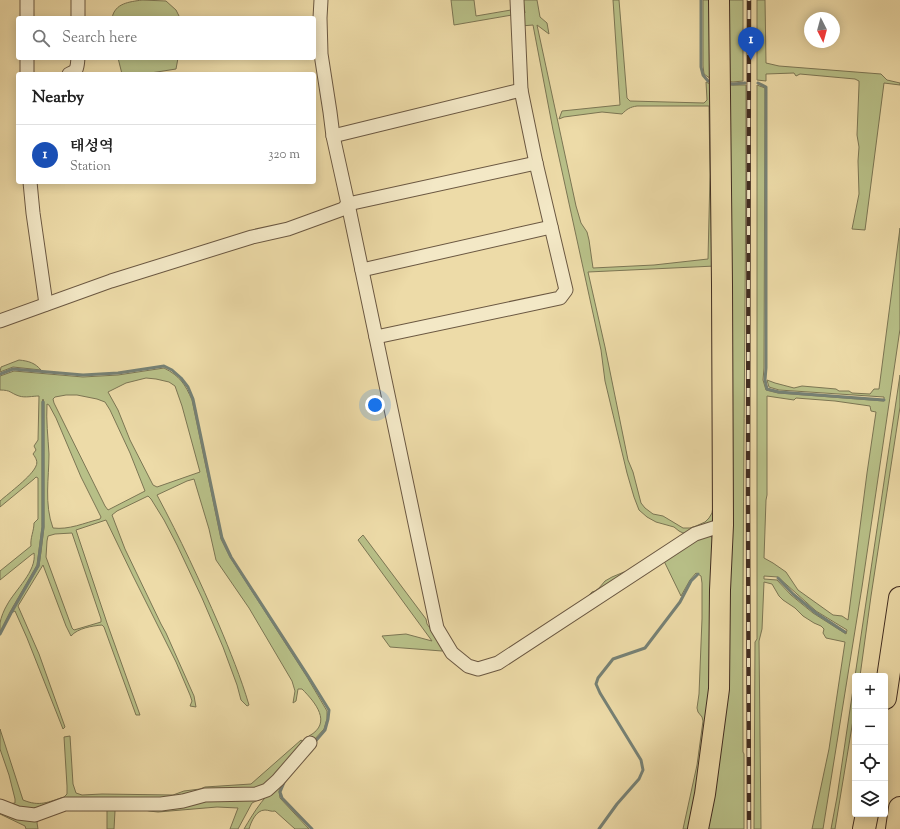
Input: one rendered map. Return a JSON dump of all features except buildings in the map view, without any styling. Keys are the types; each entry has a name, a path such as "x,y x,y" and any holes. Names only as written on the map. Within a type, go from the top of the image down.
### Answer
{"highway":[{"path":"888,678 900,598"},
{"path":"897,829 900,808"},
{"path":"864,829 866,817"}],"main road":[{"path":"698,829 705,794 719,689 720,590 723,525 719,0"}],"street":[{"path":"27,0 27,16"},
{"path":"78,0 78,16"},
{"path":"320,0 321,54 333,136 437,628 452,653 468,666 478,669 498,663 695,534 723,525"},
{"path":"376,337 560,298 566,290 536,163 521,90 517,0"},
{"path":"27,60 27,72"},
{"path":"74,72 77,68 78,60"},
{"path":"333,136 521,90"},
{"path":"0,321 111,281 244,240 288,229 343,209 348,204 536,163"},
{"path":"30,184 46,304"},
{"path":"362,270 551,227"},
{"path":"0,806 18,812 35,815 65,804 161,804 183,801 206,795 256,794 267,790 278,780 310,743"}],"green space":[{"path":"142,0 166,1 176,10 179,16 113,16 119,6"},
{"path":"451,0 474,0 476,16 511,10 512,15 454,25"},
{"path":"523,0 537,0 540,17 547,23 549,34 537,25 576,206 581,223 587,232 593,268 654,265 708,259 710,175 709,106 637,106 629,108 622,114 602,112 559,119 562,111 620,105 613,0 619,0 627,98 630,101 704,103 707,100 706,82 710,84 715,266 588,272 628,460 633,472 641,503 653,514 663,516 683,528 690,528 705,522 709,518 712,513 716,486 714,519 711,523 691,532 683,533 674,527 656,522 647,517 639,510 634,497 605,381 601,350 553,130 533,25 521,26 522,14 525,13"},
{"path":"703,0 715,0 711,79 704,74 703,66"},
{"path":"725,0 743,0 743,81 725,81"},
{"path":"757,0 765,0 766,63 779,66 881,74 887,80 900,83 900,85 884,83 865,230 852,229 859,194 859,147 857,135 859,81 855,79 800,74 796,76 794,73 766,74 766,81 757,80"},
{"path":"118,60 178,60 176,69 157,72 122,72"},
{"path":"726,85 746,85 743,585 744,829 705,829"},
{"path":"757,85 765,88 763,380 766,390 778,393 884,401 884,397 779,390 769,387 767,380 794,388 802,386 836,389 839,391 849,391 852,393 870,394 874,389 879,389 900,228 900,329 862,587 823,829 812,829 829,749 845,642 826,638 823,633 824,629 821,626 803,616 795,608 783,600 772,584 764,582 762,629 759,641 761,829 754,829 755,642 757,639","holes":["767,396 794,400 796,398 835,401 870,406 871,411 876,412 848,620 842,616 833,615 798,590 786,572 764,558 767,495","764,576 778,577 816,611 847,630 846,634 813,613 791,595 777,580 764,579"]},
{"path":"19,360 32,363 41,370 13,367 0,372 1,367"},
{"path":"164,368 178,377 187,389 192,400 221,539 230,557 327,711 327,719 324,729 314,740 308,740 309,736 316,731 320,725 321,719 319,712 312,700 302,689 298,689 296,701 293,703 295,691 292,681 249,608 216,560 209,529 194,479 157,495 182,543 212,609 235,665 249,705 247,706 241,700 223,647 202,598 164,520 148,496 117,511 112,515 125,549 166,633 194,696 196,707 190,706 192,701 176,662 106,520 76,530 140,715 136,715 104,627 102,625 85,628 77,631 71,636 43,565 18,606 39,654 65,727 63,729 15,611 11,613 39,566 44,527 43,399 42,527 37,565 0,632 0,621 5,609 25,580 34,560 34,553 0,580 0,571 31,546 34,523 38,519 38,478 36,477 0,507 0,501 34,470 37,464 33,454 36,450 34,446 38,440 39,396 21,397 8,391 0,390 0,376 14,371 83,377 118,375","holes":["146,378 169,382 175,386 200,472 157,487 153,485 108,392 126,383","77,395 105,402 130,453 145,491 108,510 54,403 53,399 55,397","47,404 56,418 81,477 101,517 100,519 71,527 53,528 50,519 48,500 49,454","72,533 101,622 74,630 72,628 46,557 48,536"]},
{"path":"900,375 900,407 860,673 855,673"},
{"path":"363,535 426,619 427,624 445,650 390,647 382,636 406,634 432,641 358,540"},
{"path":"710,536 715,539 712,697 691,829 683,829 697,765 703,721 697,708 699,694 702,619 702,583 701,576 696,573 690,580 681,596 663,559 685,542"},
{"path":"624,572 631,572 586,598 599,588 605,581"},
{"path":"852,696 852,726 835,829 831,829"},
{"path":"0,729 23,800 34,803 48,802 64,797 67,794 64,737 70,736 73,784 76,793 82,795 173,795 184,791 205,787 251,784 301,740 307,744 265,787 33,812 9,804 15,803 15,799 0,749"},
{"path":"284,781 279,791 280,798 309,829 295,829 275,811 265,810 257,814 249,829 244,829 256,809 266,797"},
{"path":"195,800 258,800 252,803 238,829 230,829 238,808 217,807 158,812 138,808 117,809 115,811 114,829 107,829 107,811 105,809 74,808 38,819 38,829 26,829 25,826 0,814 0,809 13,814 61,807"}],"waterway":[{"path":"701,0 701,67 703,75 708,81 713,82"},
{"path":"726,83 745,83"},
{"path":"758,83 766,87 765,380 767,389 779,392 884,400"},
{"path":"0,374 13,369 83,375 118,373 164,366 172,370 181,378 188,387 193,399 222,538 231,557 329,710 325,730 313,744"},
{"path":"0,634 38,566 43,527 43,402"},
{"path":"599,829 617,804 639,779 643,770 641,760 600,693 596,684 598,678 613,659 645,648 680,602 691,581 698,574"},
{"path":"778,578 793,594 816,613 845,632"},
{"path":"285,780 280,792 282,798 312,829"}],"railway":[{"path":"749,0 749,829"}],"place":[{"name":"태성역","path":"751,60"}]}
